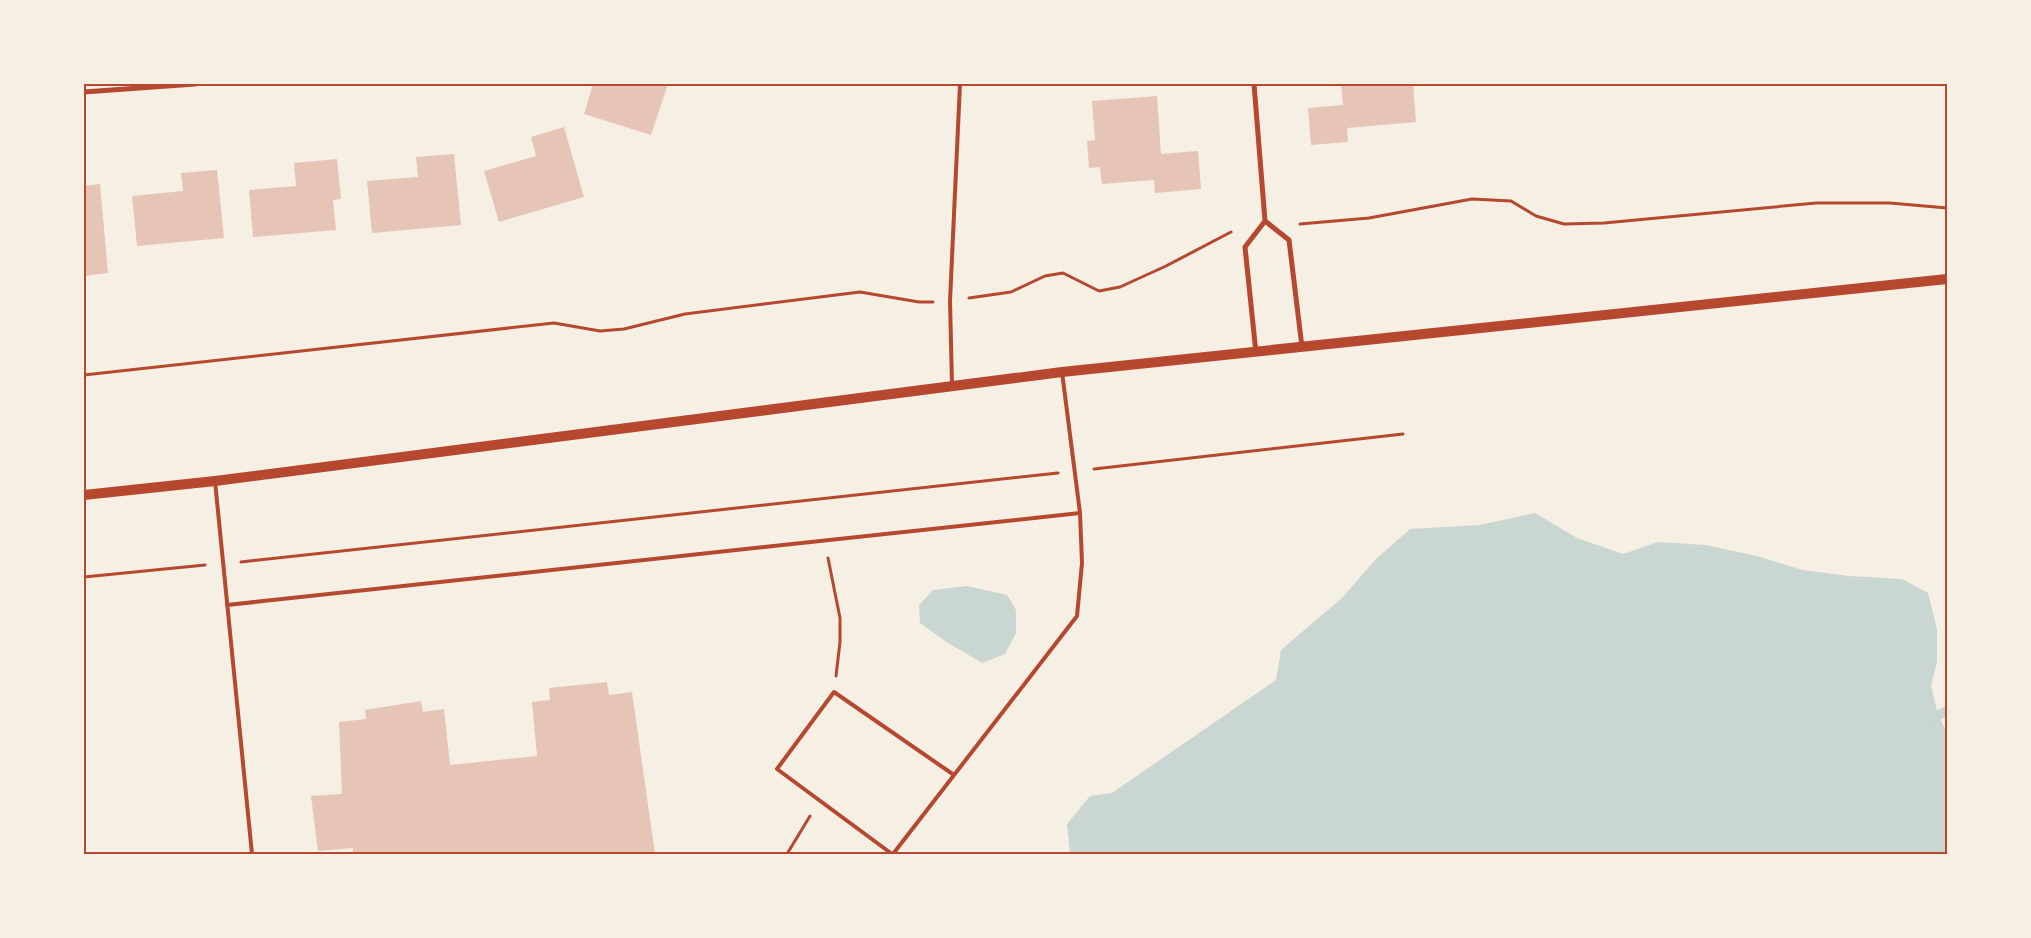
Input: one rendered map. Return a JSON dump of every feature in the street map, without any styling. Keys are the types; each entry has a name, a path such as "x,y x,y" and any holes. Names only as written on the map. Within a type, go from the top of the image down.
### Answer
{"main road":[{"path":"84,495 215,481 1062,372 1947,279"}],"street":[{"path":"84,92 195,84"},
{"path":"1254,84 1264,221 1245,247 1256,353"},
{"path":"1264,221 1289,240 1302,348"}],"lane":[{"path":"952,385 950,301 960,84"},
{"path":"954,775 834,692 778,769 892,854 954,775 1077,616 1082,562 1080,513 1062,372"},
{"path":"215,481 252,854"},
{"path":"227,605 1080,513"}],"path":[{"path":"1297,225 1369,218 1472,199 1511,201 1536,216 1564,224 1604,223 1816,203 1890,203 1947,208"},
{"path":"84,374 554,323 600,332 624,329 685,314 860,292 919,302 950,301 1011,292 1045,276 1063,273 1100,291 1120,286 1166,266 1230,233"},
{"path":"84,577 223,564 1403,434"},
{"path":"827,540 828,559 840,618 840,642 834,692"},
{"path":"788,854 819,800"}],"shaded area":[{"path":"1535,513 1577,538 1623,554 1658,542 1705,545 1757,556 1802,570 1849,576 1902,579 1928,593 1937,629 1937,662 1931,686 1938,715 1947,732 1947,854 1070,854 1067,824 1090,796 1112,793 1276,680 1281,650 1342,598 1376,559 1410,529 1480,525"},
{"path":"967,586 1007,595 1016,610 1016,633 1005,654 982,663 945,641 920,623 919,605 933,590"}],"building":[{"path":"593,84 668,84 651,135 584,114"},
{"path":"1341,84 1413,84 1416,122 1347,128 1348,142 1311,145 1308,108 1343,105"},
{"path":"1157,96 1161,154 1198,151 1201,189 1155,193 1154,180 1102,184 1100,167 1089,168 1087,141 1095,140 1092,101"},
{"path":"564,127 584,197 499,222 484,171 536,156 531,137"},
{"path":"454,154 461,225 372,233 367,181 418,177 416,157"},
{"path":"337,159 341,199 333,200 336,230 253,237 249,190 296,186 294,163"},
{"path":"217,170 224,238 137,246 132,196 183,191 181,173"},
{"path":"100,184 108,273 84,276 84,186"},
{"path":"607,682 609,695 632,692 655,854 353,854 353,848 318,851 311,796 342,794 339,722 366,719 365,710 421,701 423,712 444,709 450,765 537,756 532,702 550,700 549,688"}],"waterway":[{"path":"1928,720 1947,711"}]}
